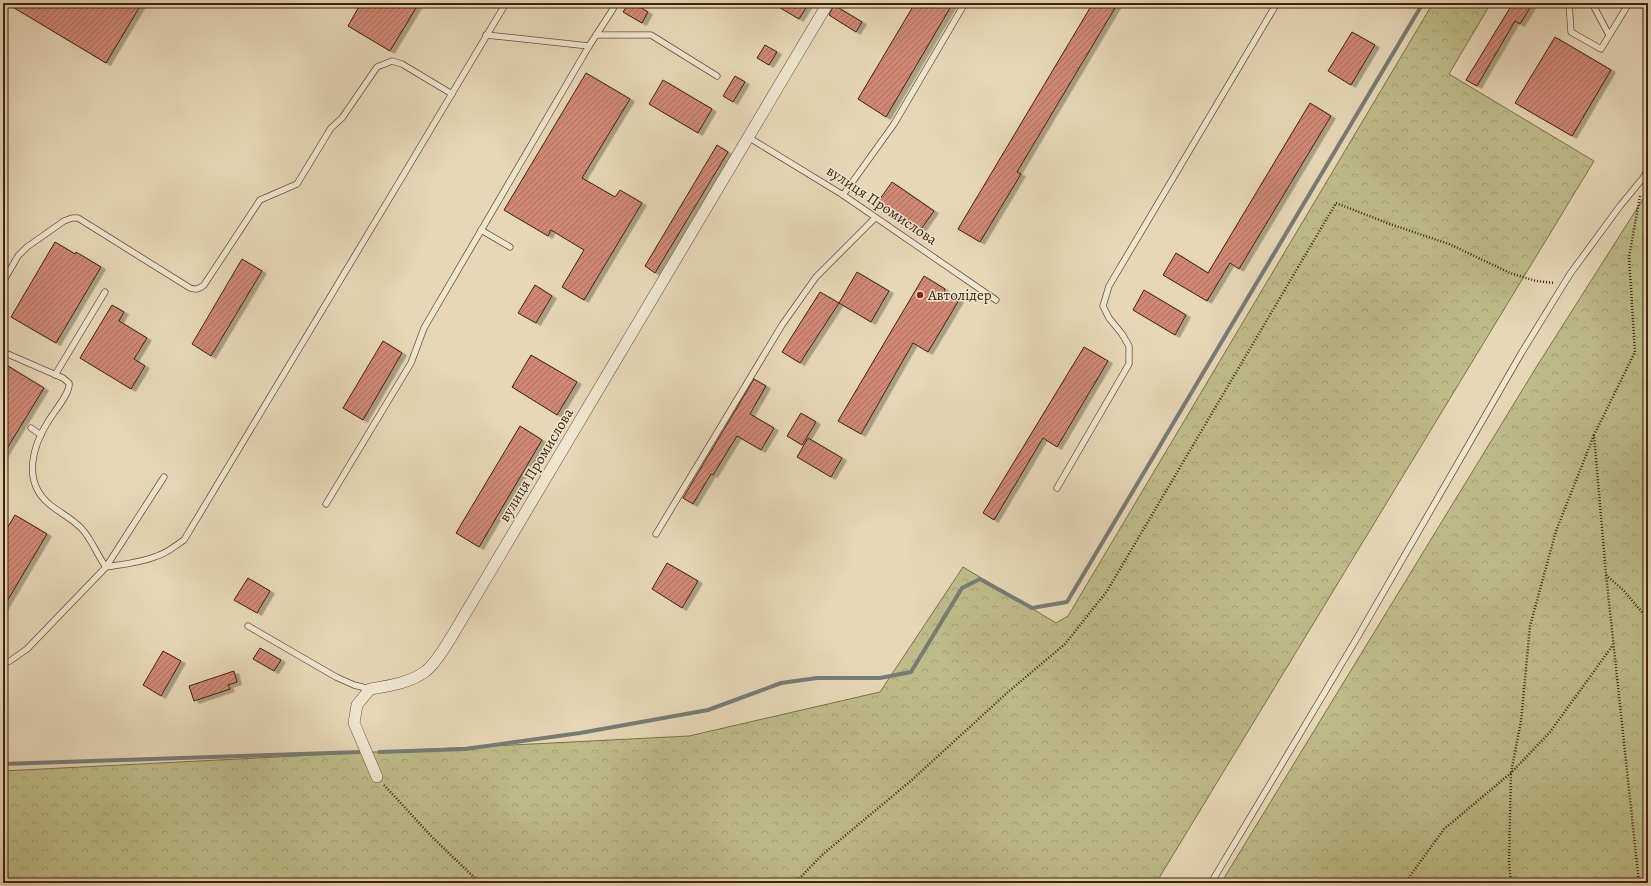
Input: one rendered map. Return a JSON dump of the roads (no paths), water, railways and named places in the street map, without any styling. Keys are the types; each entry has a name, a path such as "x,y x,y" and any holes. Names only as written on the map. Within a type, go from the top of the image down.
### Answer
{"street":[{"name":"вулиця Промислова","path":"370,689 412,680 427,670 445,647 828,3"},
{"path":"370,689 357,705 354,723 377,777"}],"lane":[{"path":"106,567 143,561 158,556 184,540 506,3"},
{"path":"843,195 894,124 965,3"},
{"path":"1057,488 1129,364 1129,346 1122,334 1108,318 1103,306 1109,286 1277,3"},
{"path":"1568,3 1571,32 1601,49 1629,3"},
{"path":"1592,3 1609,35"},
{"path":"326,504 411,363 424,328 589,46 613,9"},
{"path":"486,35 589,46"},
{"path":"596,35 651,35 717,76"},
{"path":"3,282 18,256 27,247 64,221 72,218 78,218 190,288 195,290 200,288 204,285 260,200 297,184 331,128 342,118 377,67 392,60 402,64 452,94"},
{"name":"вулиця Промислова","path":"748,138 843,195 996,300"},
{"path":"1211,883 1353,645 1522,352 1563,284 1620,206 1643,178 1648,169"},
{"path":"656,534 782,325 816,277 875,218"},
{"path":"481,230 510,247"},
{"path":"55,375 105,292"},
{"path":"3,352 67,380 70,386 41,434 32,461 32,475 36,489 48,503 81,528 91,541 106,567"},
{"path":"31,428 41,434"},
{"path":"3,663 10,661 27,649 106,567 164,477"},
{"path":"248,626 336,677 354,685 370,689"}],"waterway":[{"path":"379,752 465,749 580,733 708,710 781,683 817,678 880,678 911,672 962,588 980,579 1032,608 1067,602 1423,3"},
{"path":"3,764 361,752"}],"place":[{"name":"Автолідер","path":"920,295"}]}
